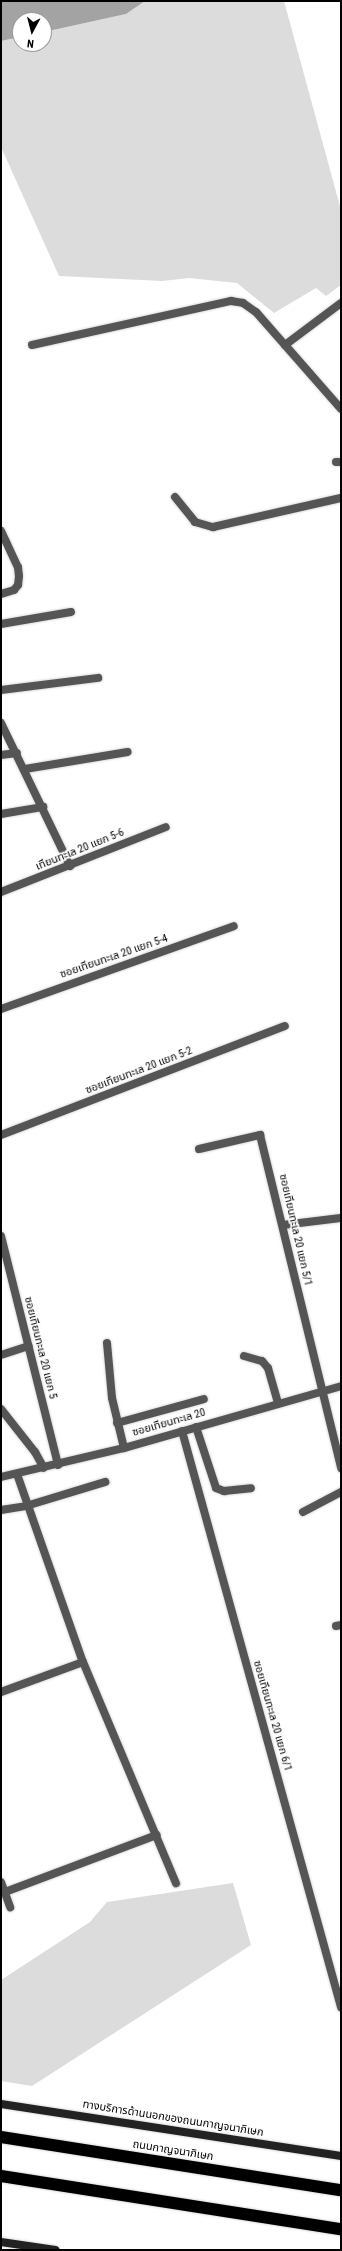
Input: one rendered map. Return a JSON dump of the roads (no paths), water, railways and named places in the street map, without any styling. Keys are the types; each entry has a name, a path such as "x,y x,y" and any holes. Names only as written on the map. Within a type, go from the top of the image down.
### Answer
{"highway":[{"name":"ถนนกาญจนาภิเษก","path":"1,2137 341,2190"},
{"path":"1,2176 341,2230"}],"main road":[{"name":"ทางบริการด้านนอกของถนนกาญจนาภิเษก","path":"1,2104 341,2156"},
{"path":"1,2242 55,2250"}],"street":[{"path":"32,346 231,301 243,303 256,312 341,409"},
{"path":"285,345 341,303"},
{"path":"175,497 195,522 214,527 341,498"},
{"path":"1,531 18,567 19,576 14,590 1,594"},
{"path":"1,624 71,612"},
{"path":"1,690 98,678"},
{"path":"1,723 17,753 70,866"},
{"path":"24,768 128,752"},
{"path":"1,755 17,753"},
{"path":"1,814 43,807"},
{"name":"เทียนทะเล 20 แยก 5-6","path":"1,892 166,827"},
{"name":"ซอยเทียนทะเล 20 แยก 5-4","path":"1,1010 234,926"},
{"name":"ซอยเทียนทะเล 20 แยก 5-2","path":"1,1136 285,1026"},
{"name":"ซอยเทียนทะเล 20 แยก 5/1","path":"199,1149 260,1135 283,1225 321,1392 341,1468"},
{"path":"283,1225 341,1218"},
{"name":"ซอยเทียนทะเล 20 แยก 5","path":"1,1236 2,1247 58,1465"},
{"path":"107,1343 117,1422 124,1448"},
{"path":"1,1355 28,1346"},
{"path":"244,1356 262,1360 268,1368 278,1404"},
{"name":"ซอยเทียนทะเล 20","path":"1,1477 58,1465 124,1448 341,1386"},
{"path":"117,1422 204,1399"},
{"path":"1,1409 36,1452 44,1468"},
{"path":"196,1427 216,1488 224,1491 251,1488"},
{"name":"ซอยเทียนทะเล 20 แยก 6/1","path":"182,1431 341,2006"},
{"path":"17,1474 26,1506 83,1662 176,1883"},
{"path":"1,1510 26,1506 104,1482"},
{"path":"303,1512 341,1492"},
{"path":"1,1692 83,1662"},
{"path":"5,1892 157,1835"},
{"path":"1,1882 10,1907"}]}
